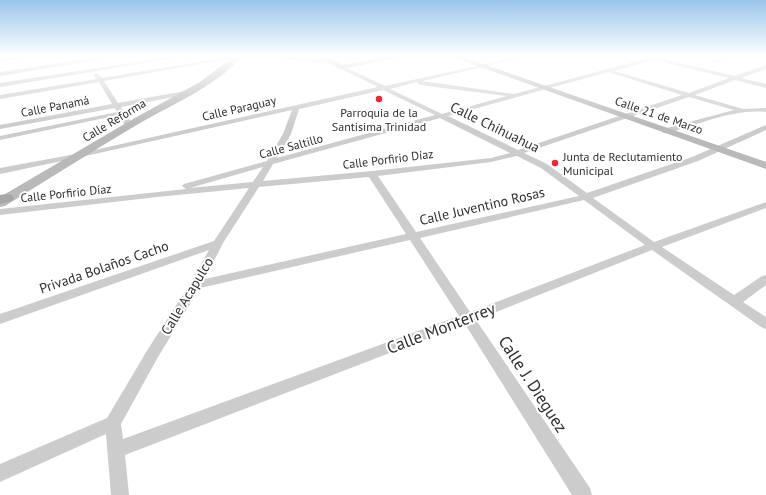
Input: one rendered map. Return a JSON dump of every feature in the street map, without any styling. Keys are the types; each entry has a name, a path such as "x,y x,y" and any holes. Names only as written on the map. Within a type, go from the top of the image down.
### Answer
{"street":[{"path":"0,85 37,79"},
{"path":"0,97 105,79"},
{"name":"Calle Reforma","path":"2,200 81,155 208,79"},
{"name":"Calle Chihuahua","path":"365,79 544,166 652,246 766,324"},
{"name":"Calle Paraguay","path":"0,171 81,155 425,79"},
{"name":"Calle 21 de Marzo","path":"519,79 766,166"},
{"name":"Calle Saltillo","path":"158,194 270,162 578,79"},
{"path":"637,79 743,111"},
{"name":"Calle Porfirio Díaz","path":"0,212 158,194 372,174 486,161 516,153 627,117 731,79"},
{"path":"738,79 766,86"},
{"path":"100,80 129,125"},
{"path":"412,82 518,95"},
{"name":"Calle Panamá","path":"0,127 185,93"},
{"name":"Calle Acapulco","path":"113,423 153,353 196,285 218,243 287,134 295,114 296,107"},
{"path":"666,131 743,111 763,110"},
{"path":"0,138 121,113"},
{"name":"Calle Juventino Rosas","path":"196,285 586,198 695,159 766,127"},
{"name":"Calle J. Dieguez","path":"372,174 583,495"},
{"name":"Calle Monterrey","path":"116,450 468,319 652,246 766,205"},
{"name":"Privada Bolaños Cacho","path":"0,318 218,243"},
{"path":"734,302 766,279"},
{"path":"0,473 113,423 120,495"}],"place":[{"name":"Parroquia de la Santisima Trinidad","path":"379,99"},
{"name":"Junta de Reclutamiento Municipal","path":"555,163"}]}
